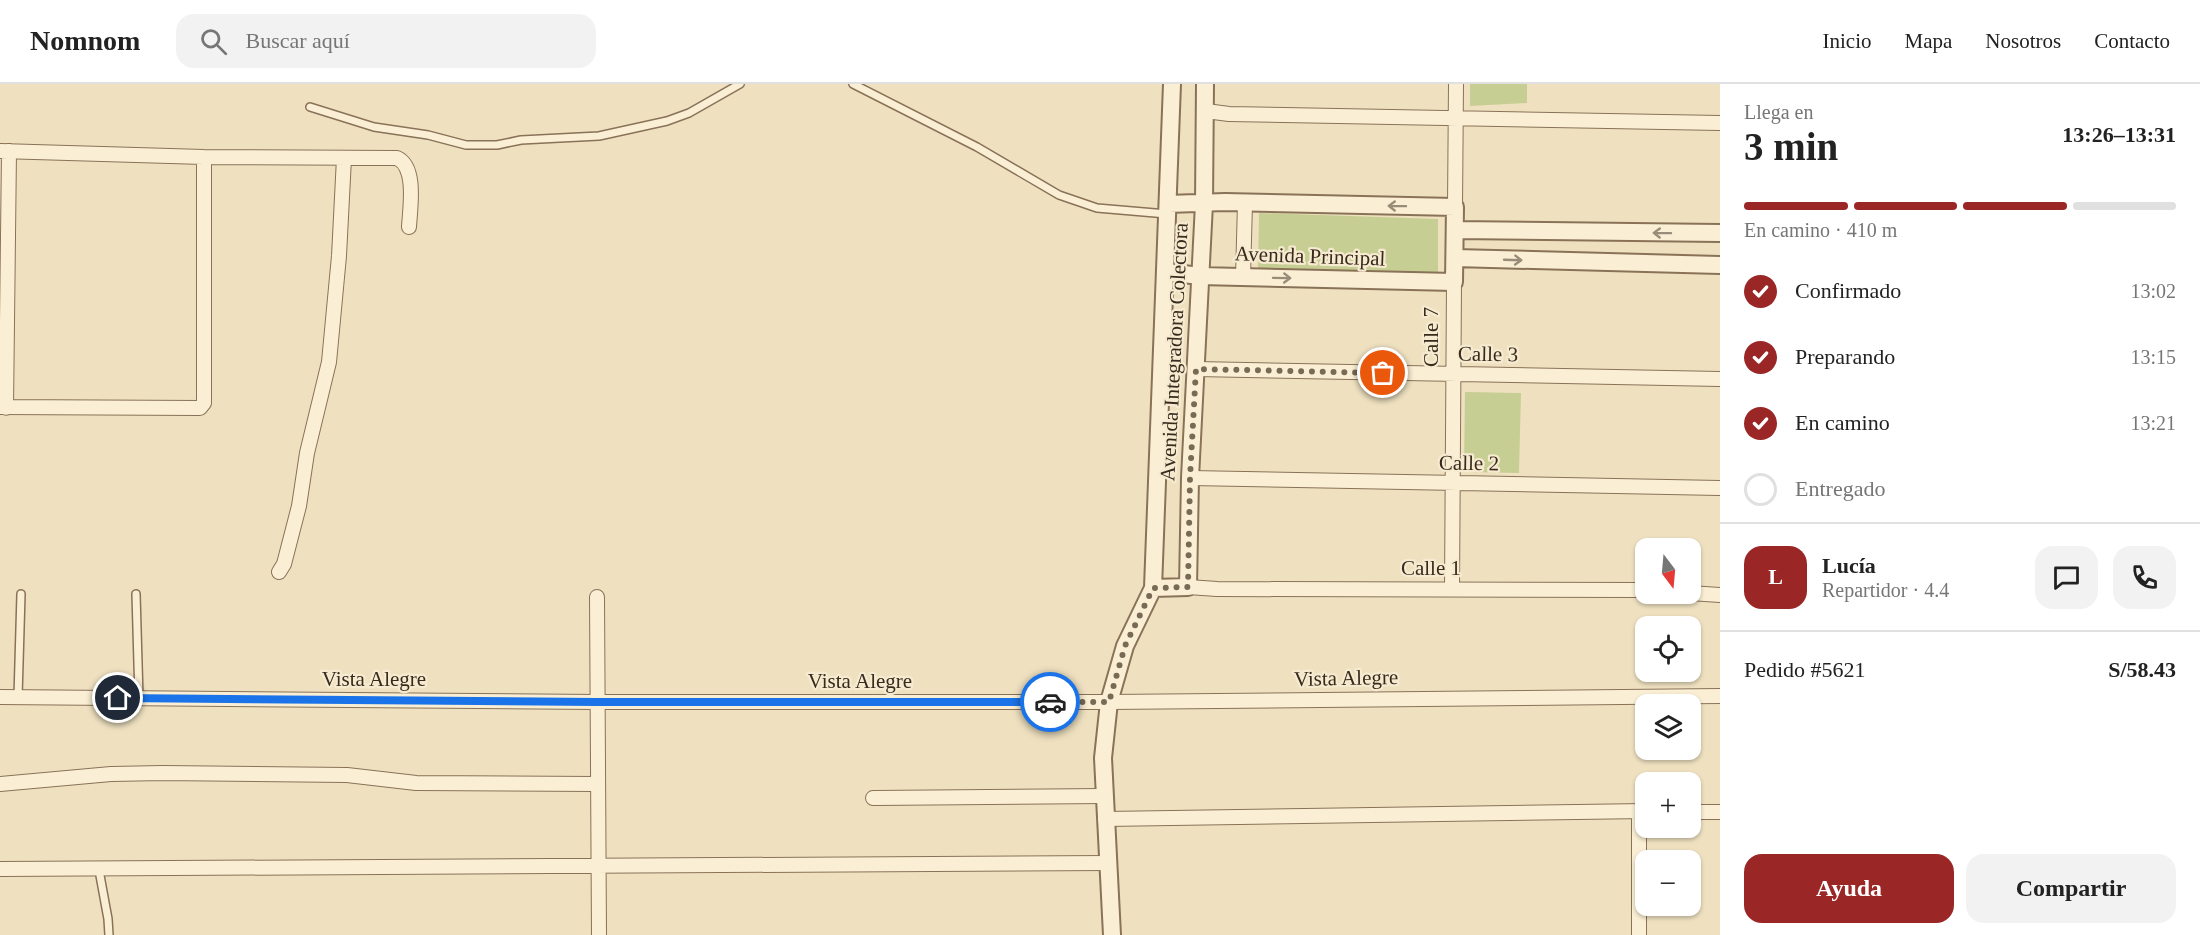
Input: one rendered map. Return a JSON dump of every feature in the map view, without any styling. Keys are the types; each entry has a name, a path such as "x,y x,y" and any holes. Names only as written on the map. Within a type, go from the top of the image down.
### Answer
{"street":[{"name":"Avenida Integradora Colectora","path":"1112,935 1103,758 1109,702 1125,646 1153,588 1172,84"},
{"name":"Avenida Integradora Colectora","path":"1188,587 1190,478 1204,204 1205,84"},
{"name":"Calle 7","path":"1452,589 1456,84"},
{"path":"1206,111 1229,114 1720,123"},
{"path":"204,157 204,403 200,408 3,408 4,151 204,157 397,158 404,161 408,169 409,227"},
{"path":"279,572 284,564 298,506 307,453 329,362 339,256 344,158"},
{"path":"1168,209 1204,204 1245,203 1455,207"},
{"path":"1243,277 1245,203"},
{"path":"1455,230 1720,233"},
{"path":"1455,258 1720,266"},
{"name":"Avenida Principal","path":"1166,272 1200,276 1454,282"},
{"name":"Calle 3","path":"1196,369 1720,379"},
{"name":"Calle 2","path":"1190,478 1720,488"},
{"path":"1153,588 1188,587"},
{"name":"Calle 1","path":"1188,587 1217,589 1635,590"},
{"path":"1701,594 1720,595"},
{"path":"597,597 596,784 599,935"},
{"name":"Vista Alegre","path":"0,697 597,702 1109,702 1720,696"},
{"path":"0,783 111,774 164,773 347,776 416,783 596,784"},
{"path":"873,798 1104,796"},
{"path":"1105,819 1635,811"},
{"path":"1701,812 1720,812"},
{"path":"1639,935 1641,838"},
{"path":"0,869 1109,863"}],"lane":[{"path":"310,107 374,127 428,135 466,145 497,145 521,140 599,136 667,121 689,113 740,84"},
{"path":"853,84 978,147 1059,195 1097,208 1168,209"},
{"path":"18,697 21,594"},
{"path":"136,594 139,698"},
{"path":"99,870 109,935"}],"green space":[{"path":"1470,84 1527,84 1527,103 1470,106"},
{"path":"1259,213 1438,219 1438,273 1258,270"},
{"path":"1465,392 1521,393 1519,473 1464,472"}],"way so far":[{"path":"1050,702 1109,702 1125,646 1153,588 1188,587 1190,478 1196,369 1383,373"}],"route":[{"path":"118,698 597,702 1050,702"}]}
